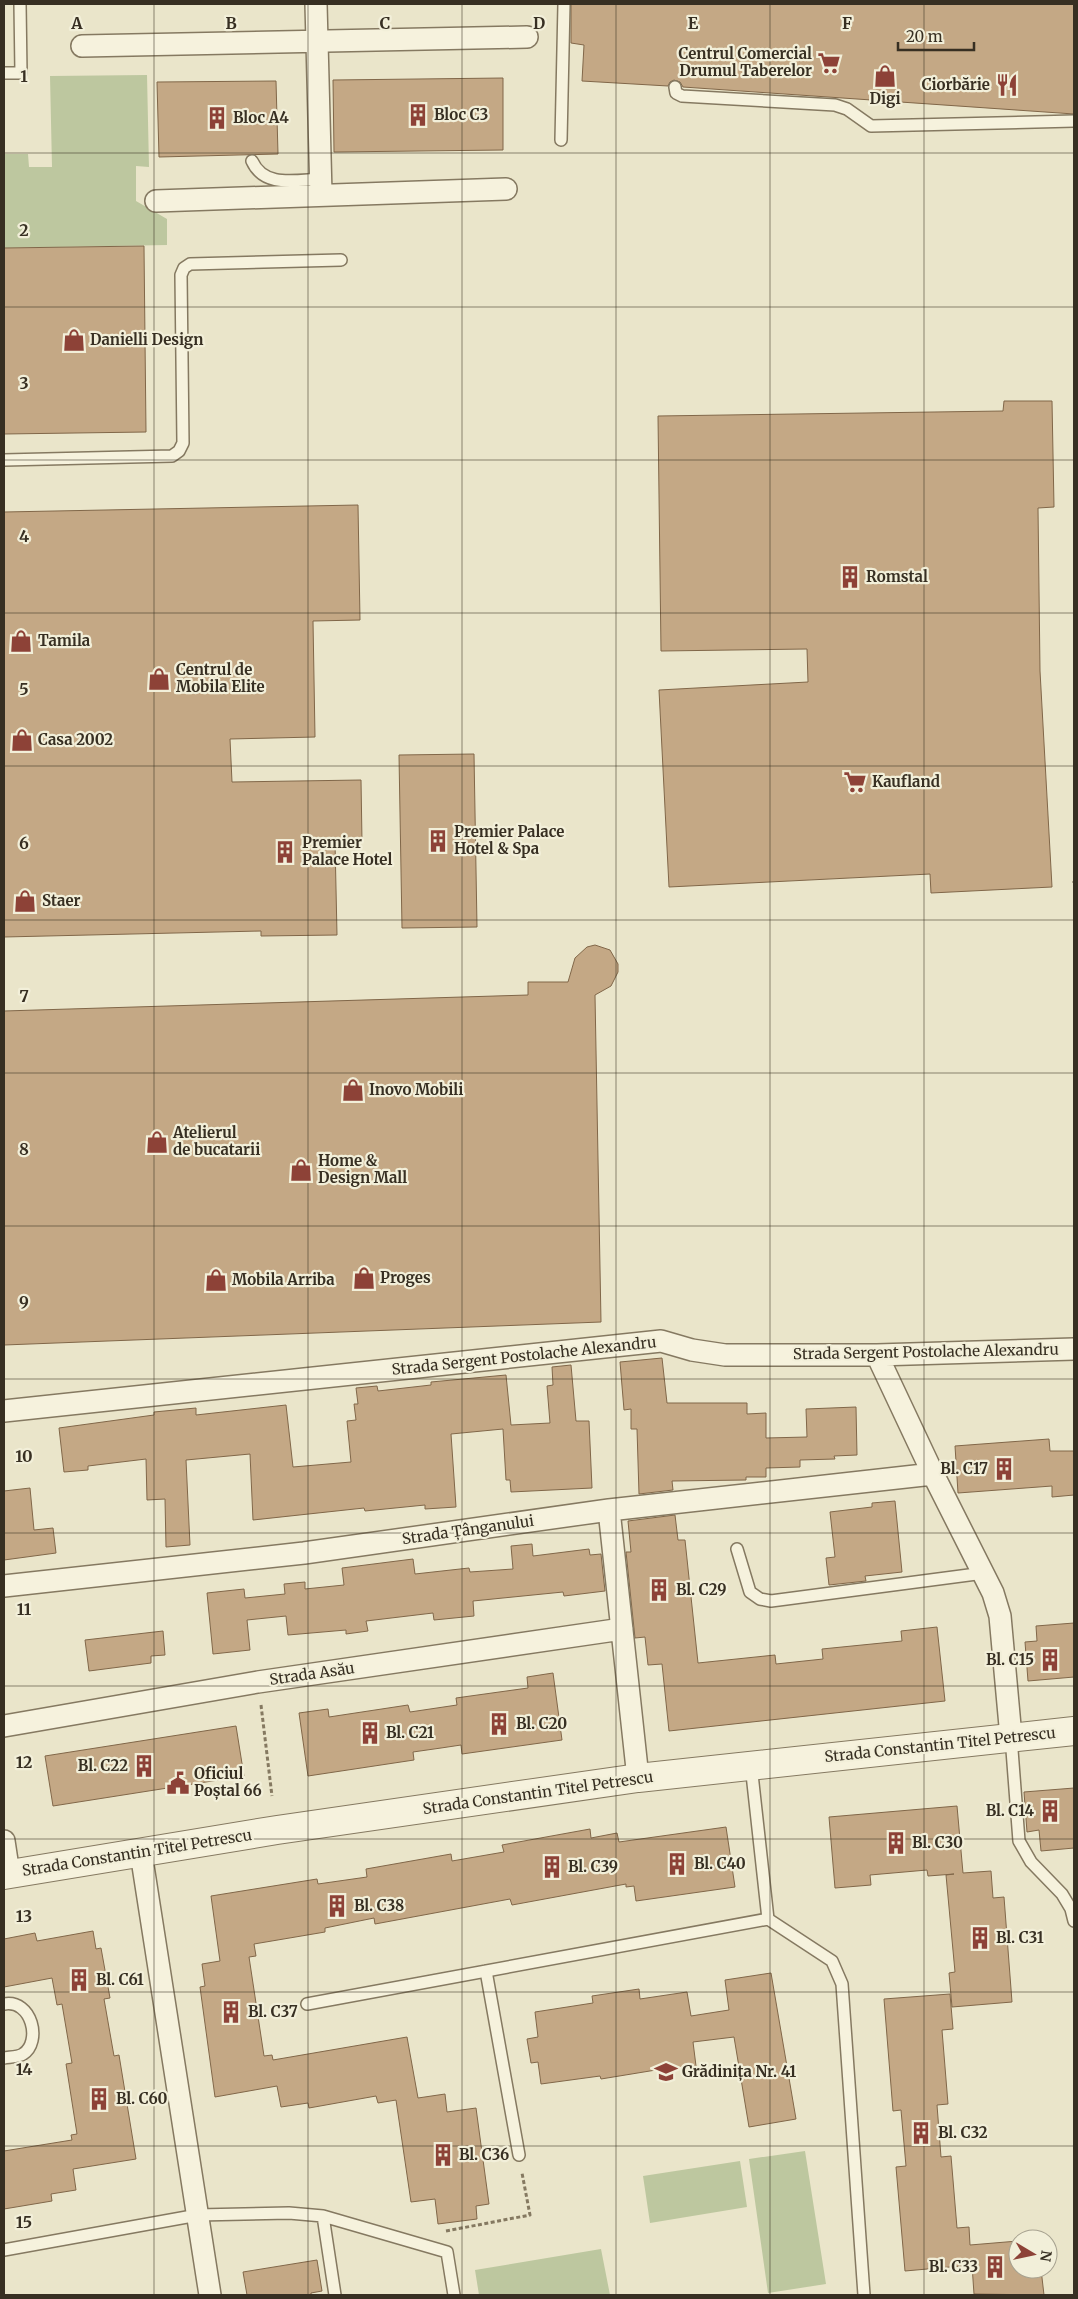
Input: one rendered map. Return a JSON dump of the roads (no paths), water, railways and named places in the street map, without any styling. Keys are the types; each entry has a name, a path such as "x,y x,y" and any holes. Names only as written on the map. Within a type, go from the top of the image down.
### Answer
{"street":[{"path":"316,4 321,186"},
{"path":"82,46 527,37"},
{"path":"156,201 321,186 506,189"},
{"name":"Strada Sergent Postolache Alexandru","path":"4,1411 661,1341 692,1350 725,1355 877,1355 1074,1349"},
{"path":"877,1355 933,1474 993,1593 1000,1616 1011,1737"},
{"name":"Strada Țânganului","path":"4,1586 304,1553 609,1510 933,1474"},
{"path":"609,1510 638,1778"},
{"name":"Strada Asău","path":"4,1726 258,1682 622,1629"},
{"name":"Strada Constantin Titel Petrescu","path":"6,1874 277,1830 638,1778 1074,1731"},
{"path":"4,1841 6,1874"},
{"path":"141,1853 210,2295"}],"lane":[{"path":"4,73 22,73 20,4"},
{"path":"561,140 564,4"},
{"path":"676,87 676,93 682,96 835,105 847,109 871,126 1074,121"},
{"path":"252,161 260,175 268,178 321,186"},
{"path":"4,460 172,456 179,451 183,444 181,274 184,268 190,264 341,260"},
{"path":"737,1549 750,1592 760,1599 771,1601 984,1574"},
{"path":"1011,1737 1019,1841 1031,1862 1062,1894 1071,1909 1074,1921"},
{"path":"751,1765 768,1918"},
{"path":"307,2004 768,1918 832,1961 842,1984 864,2295"},
{"path":"486,1971 519,2155"},
{"path":"4,2004 14,2002 22,2007 28,2015 32,2036 30,2048 22,2055 4,2058"},
{"path":"4,2250 198,2215 289,2213 323,2216 447,2252 454,2295"},
{"path":"323,2216 335,2295"}],"place":[{"name":"Centrul Comercial Drumul Taberelor","path":"829,63"},
{"name":"Digi","path":"885,76"},
{"name":"Ciorbărie","path":"1007,85"},
{"name":"Bloc C3","path":"418,115"},
{"name":"Bloc A4","path":"217,118"},
{"name":"Danielli Design","path":"74,340"},
{"name":"Romstal","path":"850,577"},
{"name":"Tamila","path":"21,641"},
{"name":"Centrul de Mobila Elite","path":"159,679"},
{"name":"Casa 2002","path":"22,740"},
{"name":"Kaufland","path":"855,782"},
{"name":"Premier Palace Hotel & Spa","path":"438,841"},
{"name":"Premier Palace Hotel","path":"285,852"},
{"name":"Staer","path":"25,901"},
{"name":"Inovo Mobili","path":"353,1090"},
{"name":"Atelierul de bucatarii","path":"157,1142"},
{"name":"Home & Design Mall","path":"301,1170"},
{"name":"Proges","path":"364,1278"},
{"name":"Mobila Arriba","path":"216,1280"},
{"name":"Bl. C17","path":"1004,1469"},
{"name":"Bl. C29","path":"659,1590"},
{"name":"Bl. C15","path":"1050,1660"},
{"name":"Bl. C20","path":"499,1724"},
{"name":"Bl. C21","path":"370,1733"},
{"name":"Bl. C22","path":"144,1766"},
{"name":"Oficiul Poștal 66","path":"178,1783"},
{"name":"Bl. C14","path":"1050,1811"},
{"name":"Bl. C30","path":"896,1843"},
{"name":"Bl. C40","path":"677,1864"},
{"name":"Bl. C39","path":"552,1867"},
{"name":"Bl. C38","path":"337,1906"},
{"name":"Bl. C31","path":"980,1938"},
{"name":"Bl. C61","path":"79,1980"},
{"name":"Bl. C37","path":"231,2012"},
{"name":"Grădinița Nr. 41","path":"666,2072"},
{"name":"Bl. C60","path":"99,2099"},
{"name":"Bl. C32","path":"921,2133"},
{"name":"Bl. C36","path":"443,2155"},
{"name":"Bl. C33","path":"995,2267"}]}
